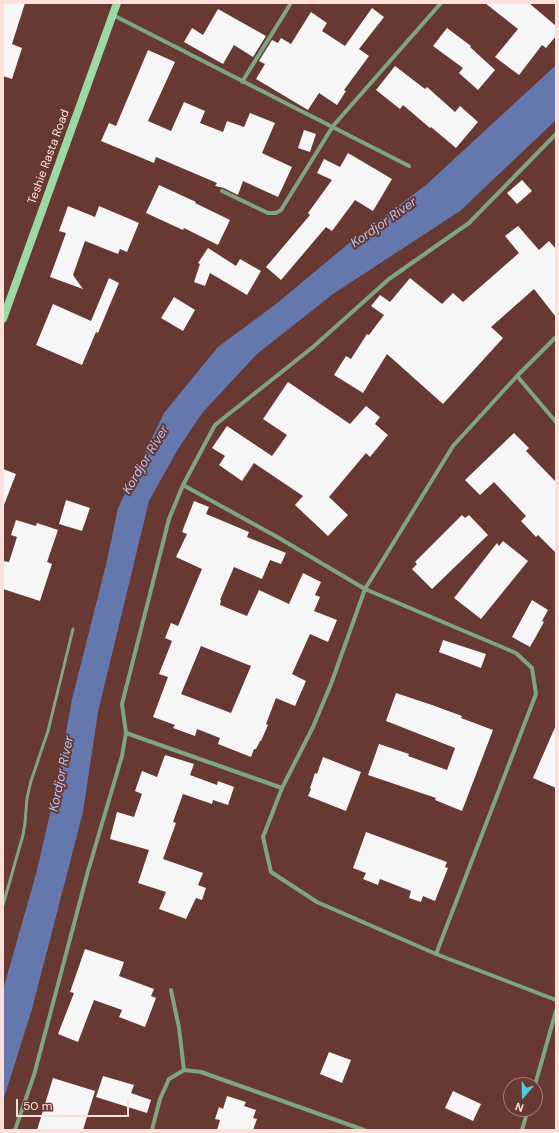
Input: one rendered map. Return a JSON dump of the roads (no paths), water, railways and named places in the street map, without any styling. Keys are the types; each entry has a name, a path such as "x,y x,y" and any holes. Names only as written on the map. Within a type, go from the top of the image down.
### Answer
{"main road":[{"name":"Teshie Rasta Road","path":"3,319 117,3"}],"street":[{"path":"242,82 291,3"},
{"path":"222,191 268,213 276,213 281,210 333,126 441,3"},
{"path":"113,15 242,82 333,126 410,166"},
{"path":"15,1130 34,1075 88,871 122,756 126,733 122,704 169,519 183,485 215,425 313,347 389,279 469,223 556,134"},
{"path":"556,337 517,376 453,446 365,589 331,684 313,727 282,788 263,837 271,872 317,902 436,954 556,1000"},
{"path":"517,376 556,422"},
{"path":"183,485 279,538 365,589 516,653 532,668 536,694 436,954"},
{"path":"126,733 282,788"},
{"path":"171,990 179,1028 184,1070"},
{"path":"537,1077 556,1011"},
{"path":"152,1130 160,1099 169,1079 184,1070 201,1072 364,1130"},
{"path":"522,1130 526,1117"}],"lane":[{"path":"3,904 23,835 27,798 31,781 48,731 73,629"}],"water":[{"name":"Kordjor River","path":"556,65 556,120 460,211 333,294 257,354 203,412 178,449 149,501 98,712 83,812 32,1009 3,1101 3,990 36,874 56,788 72,699 106,565 118,508 164,413 218,347 276,304 348,244 426,185"}]}
